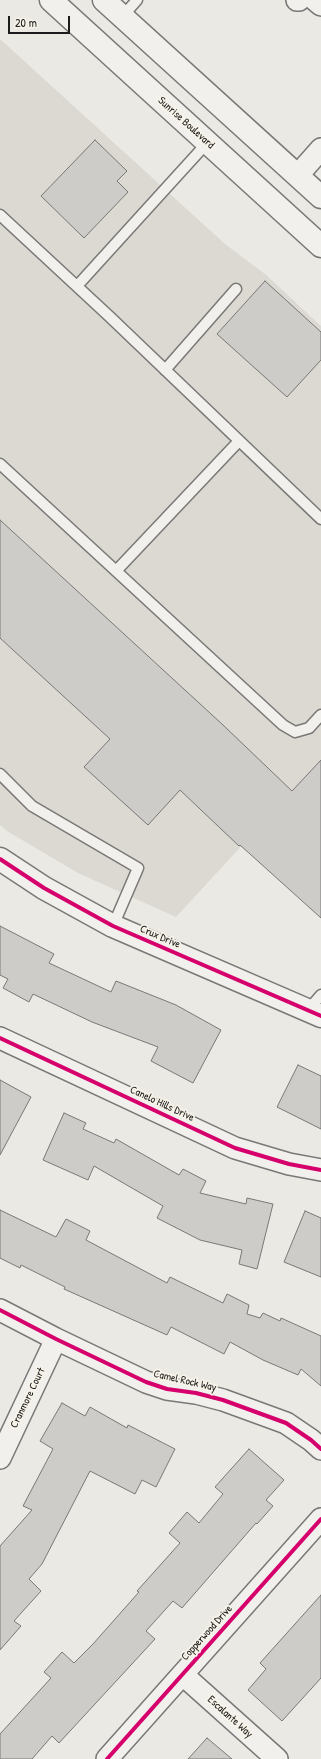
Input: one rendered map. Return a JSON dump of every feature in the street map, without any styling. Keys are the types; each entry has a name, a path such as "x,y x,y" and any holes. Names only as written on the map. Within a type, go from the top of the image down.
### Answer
{"main road":[{"name":"Sunrise Boulevard","path":"51,0 321,246"},
{"path":"104,0 321,197"},
{"name":"Crux Drive","path":"0,860 44,888 114,926 317,1007"}],"street":[{"path":"316,0 321,5"},
{"path":"298,175 321,149"},
{"name":"Canelo Hills Drive","path":"0,1038 235,1148 289,1164 321,1170"},
{"name":"Camel Rock Way","path":"0,1310 56,1339 146,1382 167,1389 196,1393 223,1400 286,1423 311,1440 321,1449"},
{"name":"Cranmore Court","path":"0,1458 56,1339"},
{"name":"Copperwood Drive","path":"107,1759 321,1519"},
{"name":"Escalante Way","path":"183,1675 277,1759"}],"lane":[{"path":"122,17 137,0"},
{"path":"77,286 207,142"},
{"path":"0,215 77,286 321,519"},
{"path":"165,370 236,289"},
{"path":"116,571 239,440"},
{"path":"0,464 283,725 295,732 309,728 321,715"},
{"path":"0,774 32,806 138,868 114,926"}],"shaded area":[{"path":"0,39 225,244 265,274 321,326 321,810 295,788 176,917 78,873 7,831 0,825"}],"building":[{"path":"95,140 127,171 117,181 128,192 84,238 41,196"},
{"path":"265,281 321,332 321,360 287,397 217,334"},
{"path":"0,520 223,725 292,791 321,760 321,918 240,845 239,846 180,790 148,825 84,767 110,739 0,638"},
{"path":"0,926 54,954 49,963 111,992 116,981 176,1005 221,1030 193,1083 151,1061 158,1047 92,1022 33,994 29,1002 3,988 8,979 0,975"},
{"path":"298,1065 321,1076 321,1129 277,1107"},
{"path":"0,1080 31,1097 0,1155"},
{"path":"64,1113 86,1123 83,1129 114,1143 116,1139 179,1175 183,1169 206,1181 200,1193 246,1204 247,1198 273,1204 257,1269 239,1264 242,1250 200,1240 157,1218 163,1206 94,1166 88,1180 43,1160"},
{"path":"0,1210 56,1237 66,1219 90,1231 86,1240 167,1283 170,1277 223,1303 227,1294 249,1305 247,1314 260,1318 263,1313 280,1321 281,1318 321,1336 321,1386 301,1369 298,1375 263,1360 230,1342 224,1354 171,1327 167,1335 64,1289 65,1287 21,1265 20,1268 0,1258"},
{"path":"305,1211 321,1218 321,1277 284,1262"},
{"path":"62,1403 85,1416 90,1407 127,1428 128,1425 175,1449 156,1487 142,1480 135,1494 90,1471 42,1564 29,1579 41,1591 14,1621 21,1626 0,1650 0,1546 32,1510 23,1506 53,1449 40,1441"},
{"path":"249,1449 284,1480 266,1500 273,1506 257,1524 256,1523 182,1608 173,1601 146,1631 155,1639 59,1743 52,1736 32,1759 0,1759 0,1734 51,1678 44,1672 62,1652 74,1663 93,1644 139,1592 137,1591 180,1543 169,1533 187,1512 199,1523 223,1494 215,1487"},
{"path":"321,1595 321,1678 282,1721 248,1690 266,1669 260,1663"},
{"path":"207,1738 232,1759 188,1759"}],"cycle path":[{"path":"0,859 44,888 113,926 321,1016"},
{"path":"0,1038 235,1148 289,1164 321,1170"},
{"path":"0,1310 56,1339 146,1382 167,1389 196,1393 223,1400 286,1423 311,1440 321,1449"},
{"path":"107,1759 321,1519"}]}
